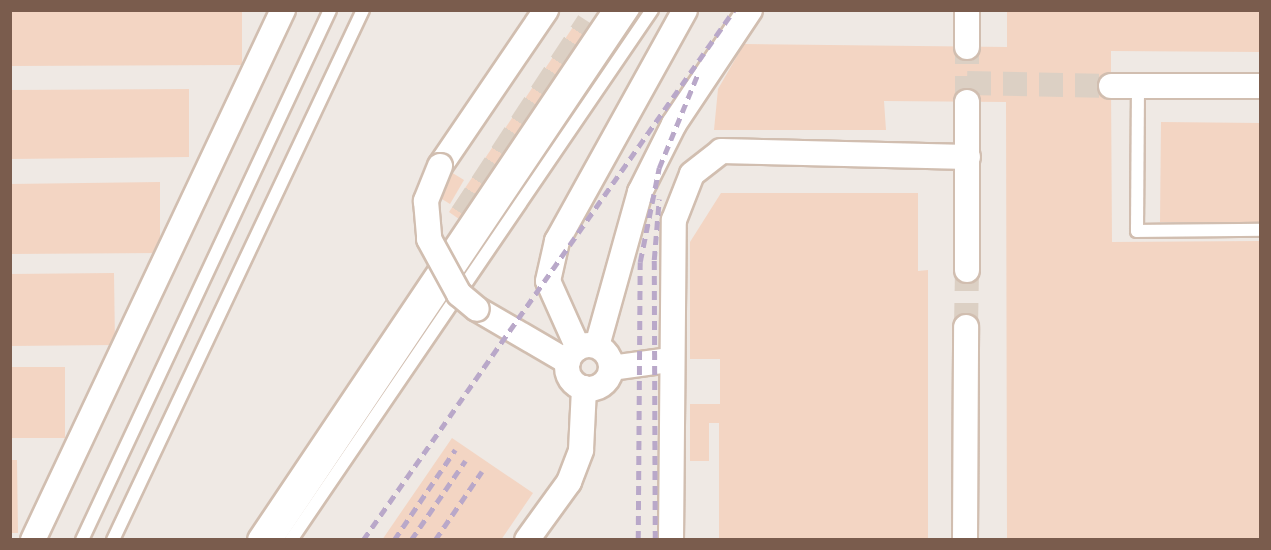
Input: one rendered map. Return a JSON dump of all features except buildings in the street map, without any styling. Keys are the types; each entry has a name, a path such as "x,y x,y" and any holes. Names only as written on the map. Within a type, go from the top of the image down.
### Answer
{"street":[{"path":"33,540 283,10"},
{"path":"546,10 440,166 426,201 429,239 459,294 477,309 581,352 608,355 611,369 599,387 584,388 569,375 581,352 640,192 674,124 750,10"},
{"path":"260,540 616,10"},
{"path":"581,352 548,281 557,241 685,10"},
{"path":"966,10 967,47"},
{"path":"1111,86 1260,86"},
{"path":"967,102 967,270"},
{"path":"670,540 670,360 674,220 692,174 721,151 968,156"},
{"path":"965,540 966,327"},
{"path":"611,369 670,360"},
{"path":"527,540 569,482 581,450 584,388"}],"lane":[{"path":"82,540 330,10"},
{"path":"113,540 363,10"},
{"path":"277,540 633,10"},
{"path":"291,540 652,10"},
{"path":"1138,86 1137,231 1260,230"}],"shaded area":[{"path":"11,11 1260,11 1260,539 11,539"}],"tunnel":[{"path":"462,214 588,22"},
{"path":"967,47 967,100"},
{"path":"967,83 1111,86"},
{"path":"966,327 967,270"}],"railway":[{"path":"363,540 734,10"},
{"path":"638,540 640,262 659,168 697,76"},
{"path":"655,540 654,260 659,199"},
{"path":"394,540 455,450"},
{"path":"411,540 465,461"},
{"path":"435,540 482,471"}]}
